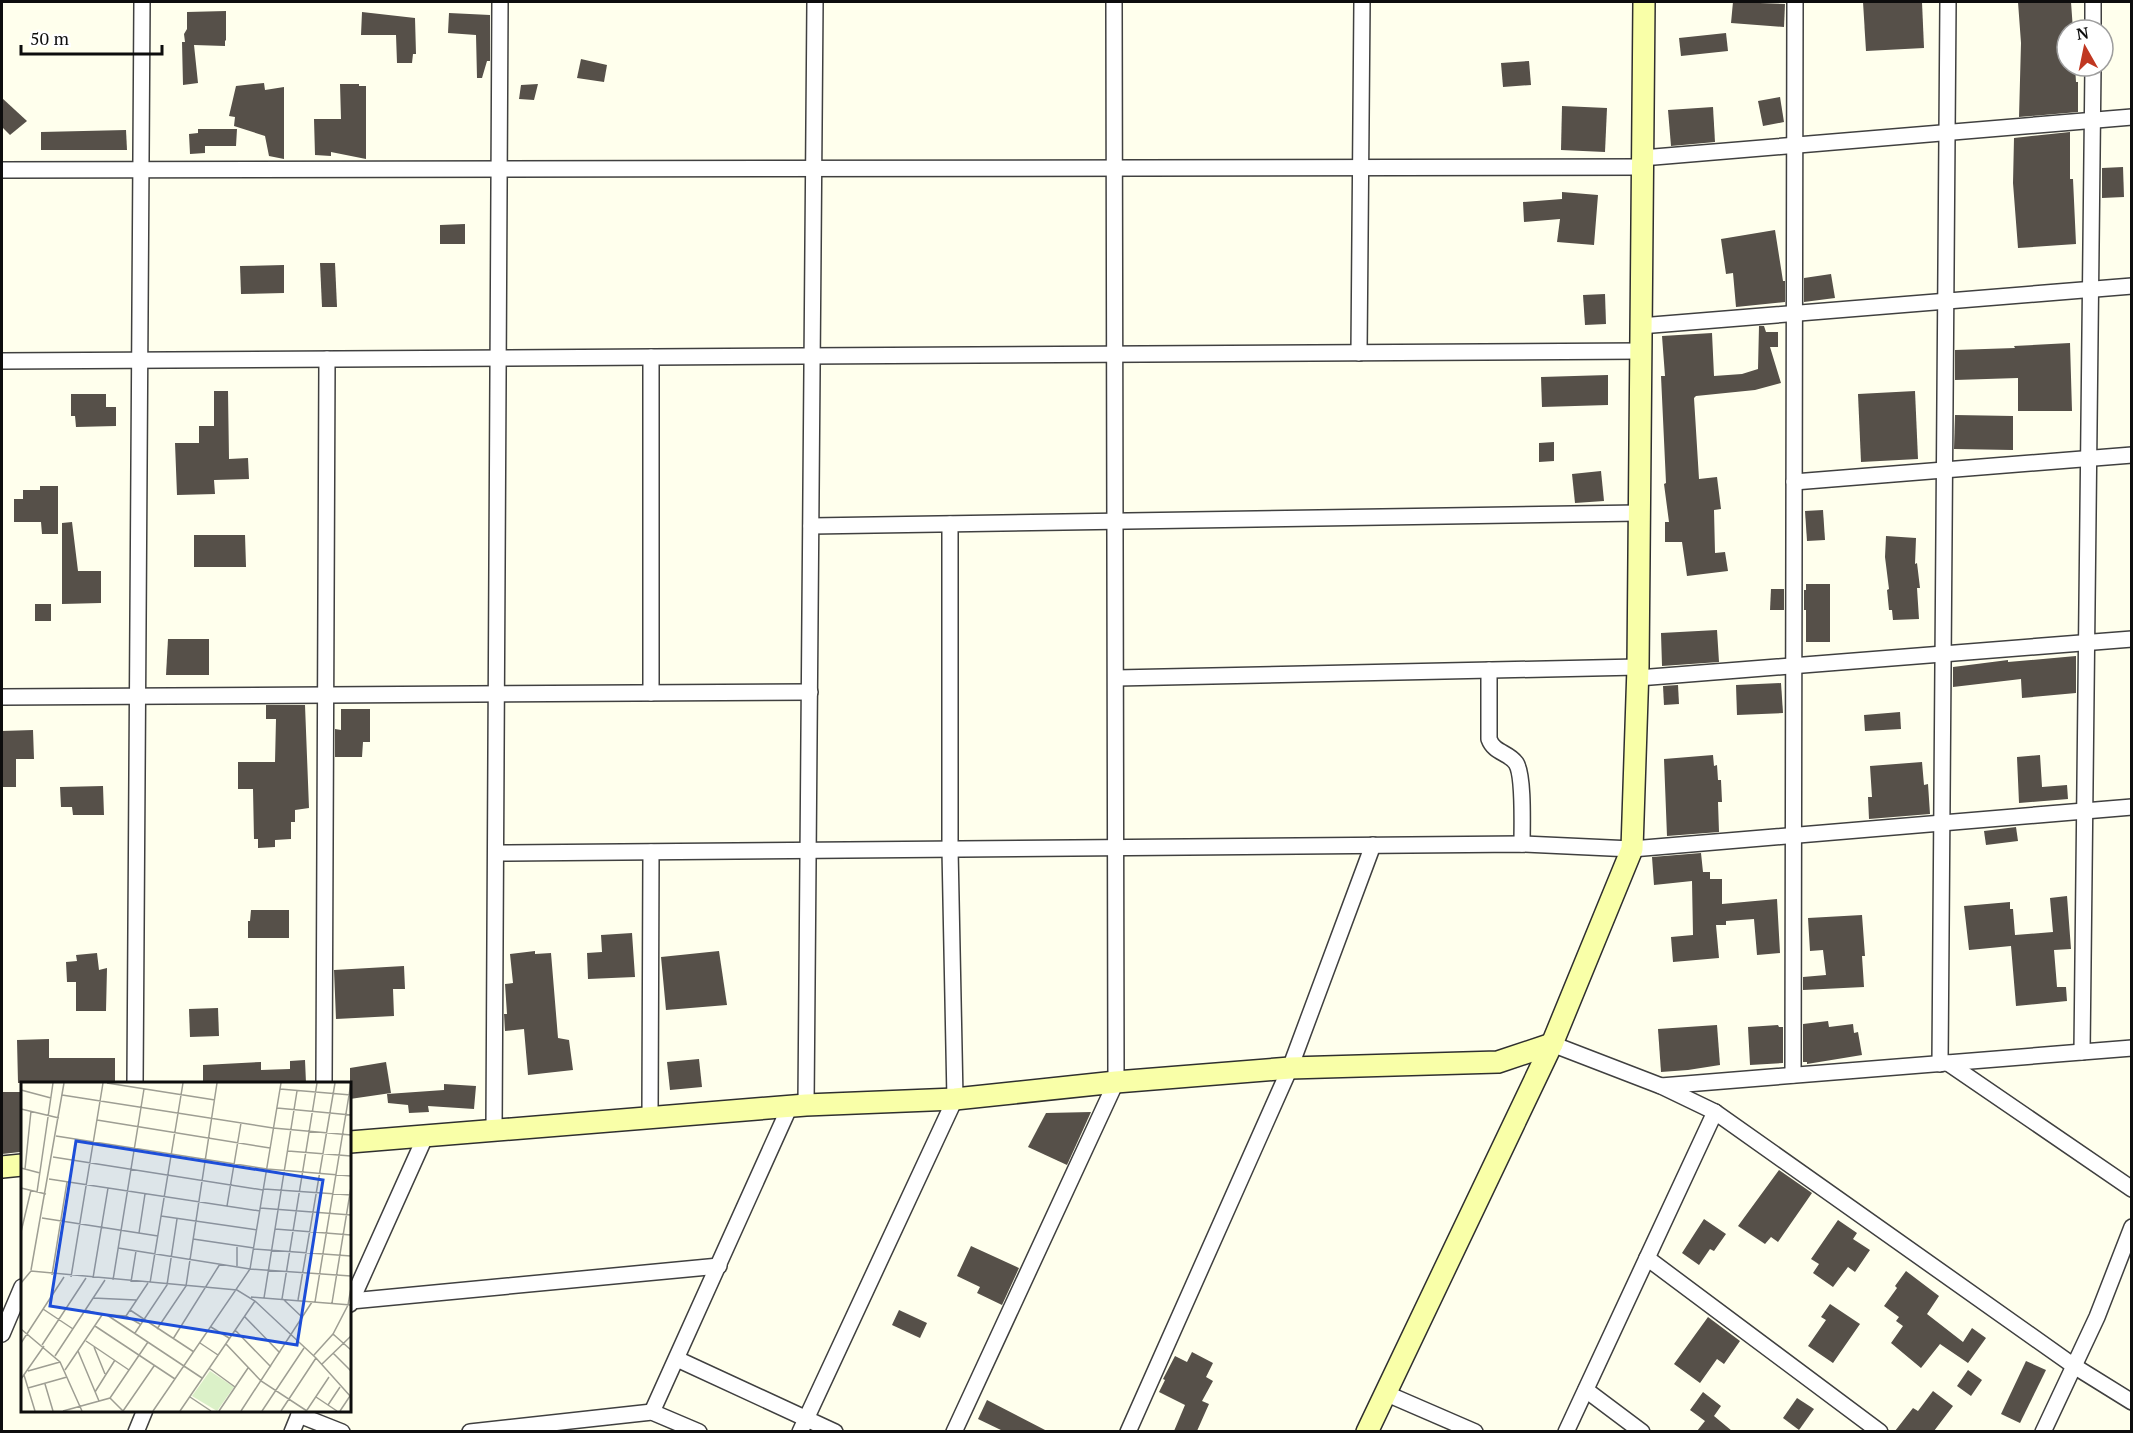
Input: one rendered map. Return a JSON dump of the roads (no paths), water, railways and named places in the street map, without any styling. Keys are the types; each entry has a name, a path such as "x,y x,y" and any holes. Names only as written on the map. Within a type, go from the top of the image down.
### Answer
{"main road":[{"path":"1367,1431 1552,1044 1632,849 1638,673 1644,2"},
{"path":"351,1142 650,1116 956,1099 1116,1082 1290,1068 1498,1062 1552,1044"},
{"path":"2,1167 21,1166"}],"street":[{"path":"135,1082 142,2"},
{"path":"494,1130 500,2"},
{"path":"652,1412 718,1266 798,1106 808,851 815,2"},
{"path":"954,1431 1116,1082 1114,2"},
{"path":"1359,353 1362,2"},
{"path":"1793,1076 1795,2"},
{"path":"1944,1063 1941,822 1948,2"},
{"path":"2093,2 2093,18"},
{"path":"2082,1052 2093,78"},
{"path":"2,170 1360,168 1642,163 2132,117"},
{"path":"1640,326 2132,286"},
{"path":"2,361 1641,351"},
{"path":"651,357 651,693"},
{"path":"324,1082 327,359"},
{"path":"1794,482 2132,455"},
{"path":"811,526 1639,513"},
{"path":"803,1425 956,1099 950,849 950,524"},
{"path":"1116,678 1489,670 1638,673 1794,666 2132,639"},
{"path":"1489,670 1489,739 1491,746 1511,757 1520,772 1522,844"},
{"path":"2,697 810,692"},
{"path":"496,853 1522,844 1632,849 2132,807"},
{"path":"1128,1431 1290,1068 1373,845"},
{"path":"650,1116 651,852"},
{"path":"1552,1044 1661,1086 1715,1112 2074,1366 2132,1402"},
{"path":"1661,1086 2132,1048"},
{"path":"1944,1063 2132,1189"},
{"path":"1566,1431 1715,1112"},
{"path":"351,1301 426,1135"},
{"path":"2043,1431 2097,1317 2132,1227"},
{"path":"1647,1258 1880,1431"},
{"path":"351,1303 718,1266"},
{"path":"2,1334 21,1289"},
{"path":"677,1359 803,1425 835,1431"},
{"path":"1586,1390 1642,1431"},
{"path":"1385,1393 1475,1431"},
{"path":"136,1431 145,1412"},
{"path":"292,1431 300,1412 342,1431"},
{"path":"470,1431 652,1412 699,1431"}]}
